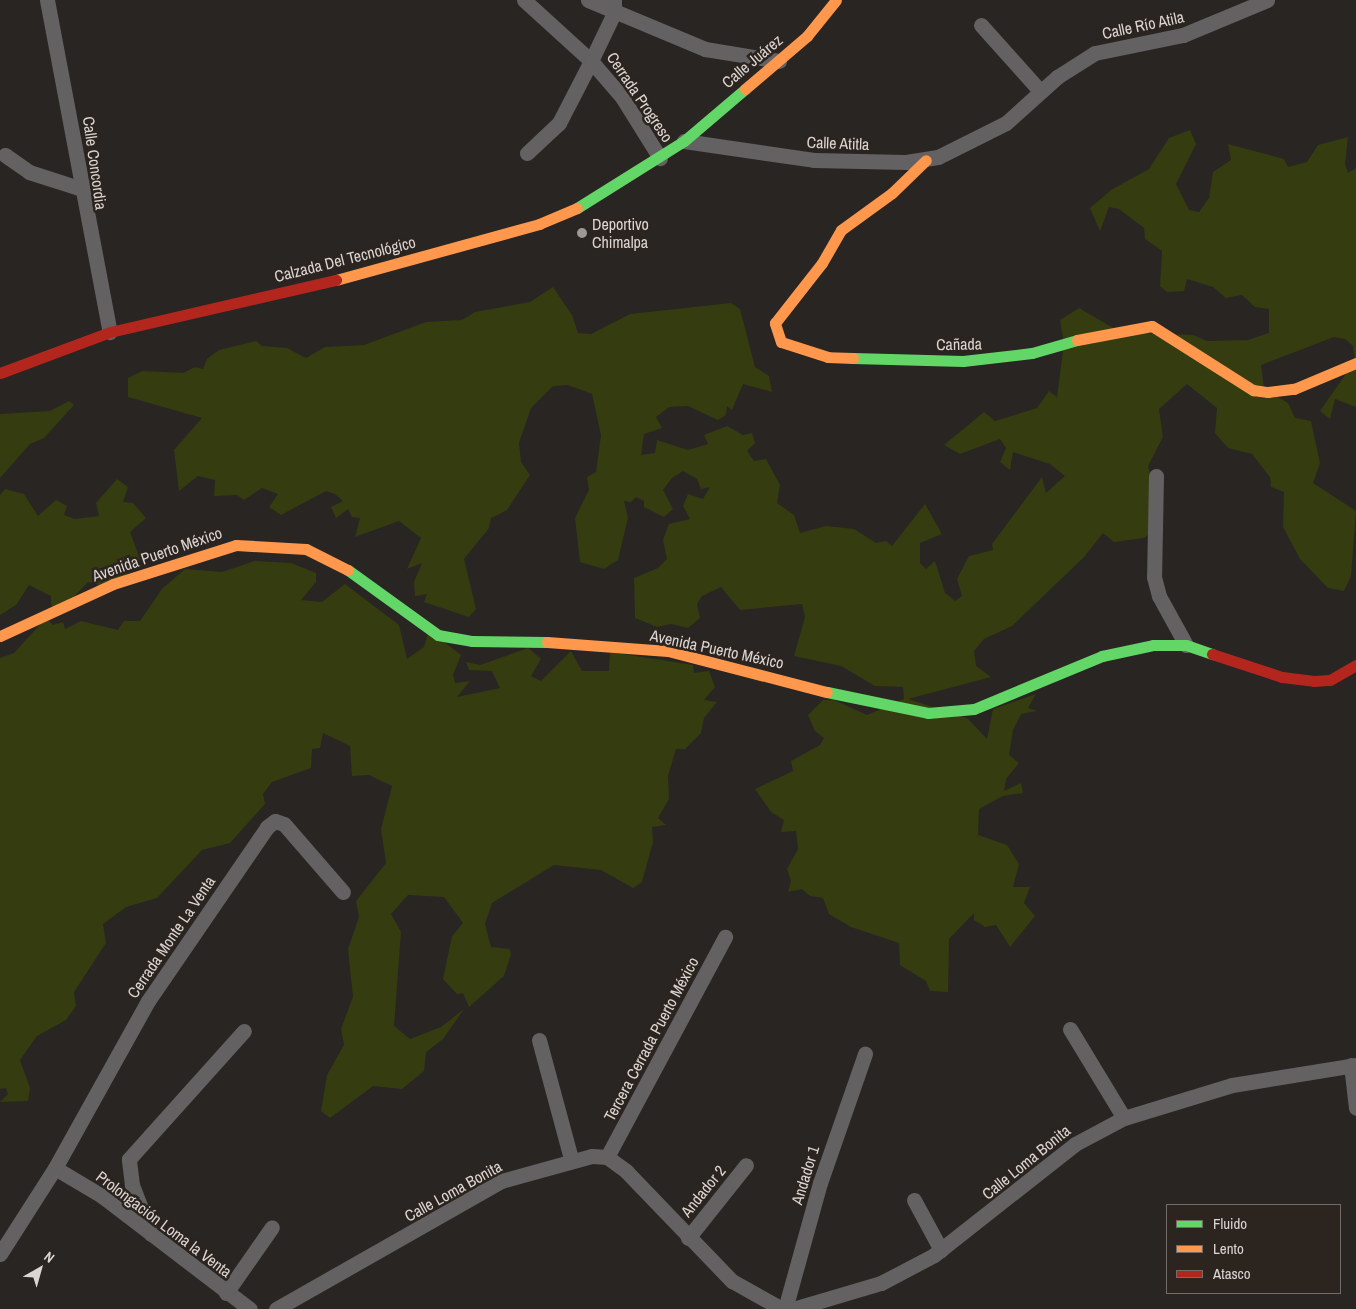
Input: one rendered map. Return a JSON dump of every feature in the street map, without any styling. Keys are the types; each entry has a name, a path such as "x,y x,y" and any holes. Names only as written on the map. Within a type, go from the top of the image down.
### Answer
{"street":[{"name":"Calle Concordia","path":"47,0 69,108 79,188 110,332"},
{"path":"524,0 591,61 559,123 527,152"},
{"path":"588,0 614,6 714,52 778,61"},
{"name":"Calle Juárez","path":"684,142 823,21 836,0"},
{"name":"Calle Río Atila","path":"987,135 1040,91 1095,53 1183,35 1267,0"},
{"name":"Cerrada Progreso","path":"614,6 591,61 622,97 660,158"},
{"path":"981,25 1040,91"},
{"name":"Calle Atitla","path":"684,142 793,159 926,160 987,135"},
{"name":"Calzada Del Tecnológico","path":"0,373 110,332 340,279 539,224 590,202 684,142"},
{"path":"5,155 29,172 79,188"},
{"name":"Cañada","path":"926,160 892,193 841,230 822,263 775,323 781,342 828,357 963,361 1032,353 1086,337 1152,326 1253,390 1274,392 1294,389 1356,362"},
{"path":"1156,476 1154,577 1159,596 1186,645"},
{"name":"Avenida Puerto México","path":"0,636 113,584 236,545 274,545 306,549 338,563 438,635 472,641 561,642 668,651 846,697 928,713 955,714 991,703 1043,678 1131,648 1186,645 1282,677 1314,681 1330,680 1356,665"},
{"name":"Cerrada Monte La Venta","path":"55,1168 148,1000 268,827 279,820 284,824 343,892"},
{"name":"Tercera Cerrada Puerto México","path":"607,1157 725,937"},
{"path":"1070,1029 1124,1118"},
{"path":"151,1234 132,1186 129,1159 244,1031"},
{"path":"539,1040 570,1159"},
{"name":"Andador 1","path":"784,1309 820,1183 865,1054"},
{"path":"1353,1065 1356,1108"},
{"name":"Calle Loma Bonita","path":"793,1309 881,1283 940,1250 1075,1144 1124,1118 1232,1085 1353,1065"},
{"path":"607,1157 626,1171 688,1238 732,1281 784,1309"},
{"name":"Calle Loma Bonita","path":"276,1309 501,1181 570,1159 607,1157"},
{"name":"Andador 2","path":"688,1238 746,1165"},
{"path":"0,1254 55,1168"},
{"name":"Prolongación Loma la Venta","path":"55,1168 151,1234 226,1293 250,1309"},
{"path":"914,1200 940,1250"},
{"path":"226,1293 272,1227"}],"green space":[{"path":"1190,130 1196,144 1176,184 1189,210 1199,212 1209,198 1213,172 1231,160 1228,144 1284,159 1288,167 1307,162 1318,145 1348,137 1345,164 1348,173 1356,168 1356,407 1335,399 1330,419 1320,411 1355,361 1353,346 1345,339 1334,337 1261,365 1264,389 1288,403 1295,418 1311,421 1320,463 1313,483 1356,511 1351,576 1344,591 1328,588 1300,559 1283,527 1284,492 1271,487 1270,477 1252,454 1228,448 1215,433 1217,408 1187,384 1159,409 1163,437 1148,466 1160,509 1156,528 1144,538 1114,542 1103,533 1084,557 1012,626 984,639 974,651 976,666 991,677 908,699 967,718 987,739 993,709 1036,694 1028,708 1037,711 1021,714 1013,730 1009,755 1019,763 1006,779 1004,791 1021,783 1023,793 1003,796 979,809 978,835 1007,845 1019,864 1013,887 1030,887 1024,903 1035,916 1010,947 996,925 985,927 974,920 974,913 949,939 948,992 930,991 926,981 900,965 899,943 851,927 829,914 823,898 810,896 802,889 788,892 791,881 787,869 798,849 796,831 781,832 784,820 771,812 755,789 793,771 791,761 820,745 824,738 815,731 808,715 823,700 834,700 867,715 904,699 903,687 875,686 841,666 794,656 805,617 802,604 740,610 721,587 702,596 697,604 700,618 688,628 671,624 657,627 635,618 634,578 658,568 667,559 663,540 669,524 690,519 683,506 688,494 703,499 710,487 701,489 697,479 683,471 672,478 663,490 673,509 664,517 644,507 644,501 636,497 631,502 624,501 628,518 618,560 604,569 580,562 575,518 589,490 587,477 596,472 601,435 592,394 568,385 553,386 531,408 519,443 521,462 530,475 507,510 491,518 489,528 464,559 476,609 469,617 424,602 427,594 415,596 414,582 422,563 407,569 421,538 399,521 355,537 360,518 352,517 348,509 336,518 331,507 343,501 335,494 326,491 281,515 269,507 278,494 262,488 244,500 237,495 214,496 215,480 198,476 179,491 174,450 202,418 128,397 128,378 142,371 183,373 195,367 203,369 207,359 219,350 256,341 262,346 287,348 306,358 325,347 364,345 426,322 462,320 475,312 530,302 553,287 572,315 578,333 591,334 630,314 731,303 740,309 755,367 769,376 772,392 743,384 732,410 727,406 726,415 718,420 688,406 669,407 656,417 662,428 644,434 641,455 655,453 657,440 688,450 708,444 704,435 727,426 743,435 752,433 755,443 747,451 754,461 766,459 780,485 777,503 794,515 800,533 826,526 854,529 876,543 886,541 892,546 925,504 942,534 920,543 920,563 926,569 935,561 945,593 955,601 962,596 957,579 969,556 993,550 992,544 1042,477 1046,493 1065,476 1050,464 1013,452 1010,470 1000,462 1006,448 1000,439 960,454 944,445 984,412 995,421 1037,408 1049,391 1057,397 1064,343 1060,320 1079,308 1120,332 1193,335 1207,341 1248,340 1269,333 1269,309 1255,307 1242,295 1226,298 1213,287 1187,279 1184,291 1167,292 1160,286 1162,251 1145,239 1144,228 1119,209 1109,207 1100,231 1090,208 1111,190 1149,169 1169,138"},
{"path":"69,401 74,405 44,438 30,444 0,478 0,414 50,411"},
{"path":"117,479 128,487 123,502 133,503 146,518 130,532 140,559 134,569 107,587 88,582 58,613 51,605 51,596 29,585 16,605 0,615 0,495 5,489 24,494 38,516 56,500 67,506 64,515 75,519 99,516 96,503"},
{"path":"255,561 291,563 316,573 316,582 301,600 322,602 345,584 399,625 407,659 424,647 429,630 461,655 453,675 455,683 470,681 457,697 500,688 492,671 469,670 466,662 480,665 528,648 541,659 531,676 541,681 571,651 582,671 609,671 610,652 693,665 694,673 709,671 715,687 704,700 717,702 704,718 701,733 685,749 676,749 668,776 669,799 658,818 666,825 652,827 653,842 642,882 633,888 601,870 554,865 492,903 485,924 491,947 510,949 511,954 504,976 469,1007 463,993 457,994 443,979 452,936 463,923 444,897 408,895 391,914 401,932 394,1026 410,1039 441,1027 464,1009 443,1039 426,1052 424,1071 402,1089 373,1086 330,1118 321,1111 327,1075 344,1045 341,1029 353,997 348,949 359,917 356,901 386,863 381,829 392,786 369,775 352,776 350,746 323,733 320,748 312,749 311,768 272,782 263,794 265,804 230,843 202,850 157,898 126,907 103,924 106,943 74,992 76,1006 66,1020 37,1036 20,1060 30,1088 28,1101 0,1102 8,1094 6,1088 0,1089 0,658 14,653 46,618 53,625 63,622 65,629 81,621 118,630 124,621 140,621 162,589 185,569 222,572"}],"traffic: fast":[{"path":"577,208 684,141 745,89"},
{"path":"853,358 963,361 1032,353 1077,340"},
{"path":"348,570 438,635 472,641 547,642"},
{"path":"827,692 928,713 974,709 1102,656 1153,645 1186,645 1212,654"}],"traffic: slow":[{"path":"745,89 807,36 836,0"},
{"path":"853,358 828,357 781,342 775,323 822,263 841,230 892,193 926,160"},
{"path":"336,280 539,224 577,208"},
{"path":"1077,340 1152,326 1253,390 1268,392 1294,389 1356,363"},
{"path":"0,636 113,584 236,545 306,549 348,570"},
{"path":"547,642 668,651 827,692"}],"traffic: jam":[{"path":"0,373 110,332 336,280"},
{"path":"1212,654 1282,677 1314,681 1330,680 1356,665"}],"place":[{"name":"Deportivo Chimalpa","path":"582,233"}]}
